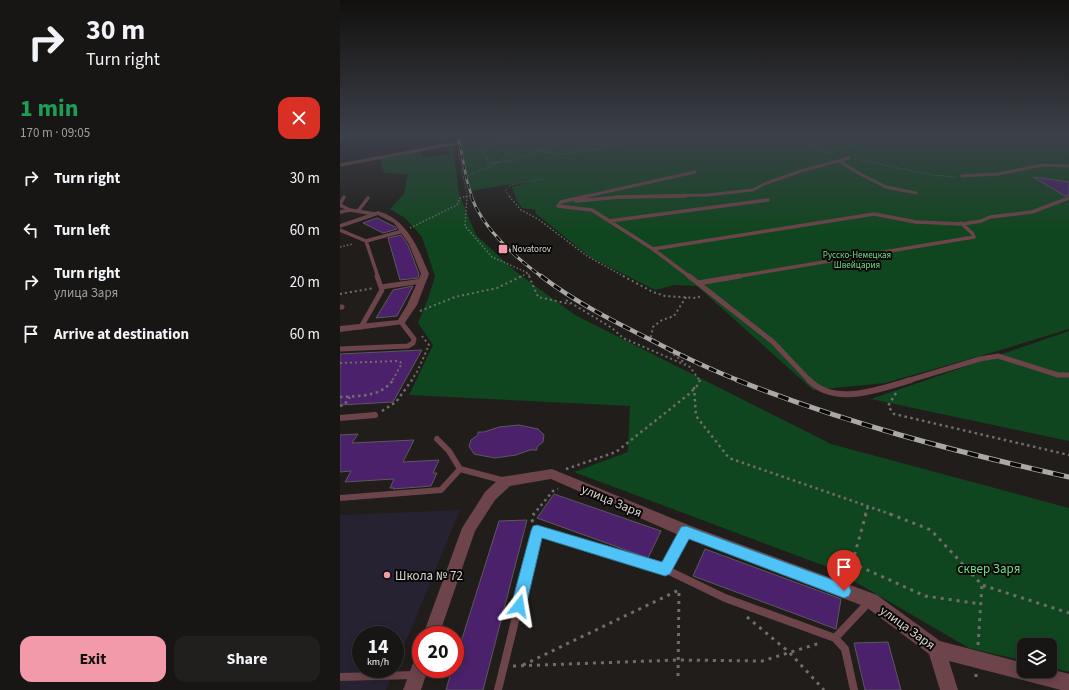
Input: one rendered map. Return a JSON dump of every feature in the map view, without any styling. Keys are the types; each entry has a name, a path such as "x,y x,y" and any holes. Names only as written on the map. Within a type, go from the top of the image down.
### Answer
{"street":[{"path":"340,226 378,213 396,222 413,244 425,274 412,305 402,321 340,329"},
{"path":"434,626 469,528 490,496 506,481 552,474"},
{"name":"улица Заря","path":"552,474 686,531 871,601 936,649 1069,683"},
{"path":"936,649 949,690"}],"lane":[{"path":"565,201 572,202 619,197 707,195 753,190 794,174 818,167"},
{"path":"849,167 886,187 916,193"},
{"path":"962,176 998,174 1032,167"},
{"path":"694,172 565,201 561,202 558,206 592,210 653,249 773,342 813,384 828,391 840,394 859,393 998,356 1058,375 1069,375"},
{"path":"344,196 340,204 350,210"},
{"path":"358,211 368,198"},
{"path":"653,249 874,214 916,222 961,223 981,221 990,217 1032,212 1069,198"},
{"path":"610,221 768,200"},
{"path":"340,212 350,210 375,214"},
{"path":"698,283 974,237 972,233 961,223"},
{"path":"340,230 366,241 403,231"},
{"path":"361,327 382,290 366,241"},
{"path":"381,287 422,280"},
{"path":"340,349 402,347 411,345 415,341 402,321"},
{"path":"340,418 375,415"},
{"path":"437,439 449,451 460,469 506,481"},
{"path":"340,498 441,490 460,469"},
{"path":"498,690 537,531 665,569 725,598 835,638 845,649 854,690"},
{"path":"665,569 686,531"},
{"path":"835,638 871,601"},
{"path":"340,677 412,676"}],"path":[{"path":"462,167 467,196 464,226 492,256 528,273 538,297 571,305 612,328 623,338 689,366"},
{"path":"464,178 488,167"},
{"path":"894,167 933,175 962,176"},
{"path":"543,179 511,185 505,190 505,192 521,210 538,219 586,256 654,292 665,296 697,298 709,291"},
{"path":"403,231 457,204 460,198 467,196"},
{"path":"402,321 427,307 445,302 455,297 497,288 528,273"},
{"path":"340,294 381,287"},
{"path":"552,474 616,452 698,385 700,380 689,366 651,337 653,327 662,320 674,316 686,297"},
{"path":"566,300 571,305"},
{"path":"375,415 396,402 417,372 429,345 422,335"},
{"path":"340,363 402,362 388,386 383,391 369,396 340,397"},
{"path":"903,382 888,406 894,414 1069,455"},
{"path":"694,388 696,416 700,424 729,458 868,506 931,530 982,585 1069,613"},
{"path":"340,406 350,397"},
{"path":"537,531 531,518 553,491 571,482"},
{"path":"844,591 868,506"},
{"path":"852,563 924,596 981,604"},
{"path":"678,676 679,590 681,577"},
{"path":"976,680 976,659 982,585"},
{"path":"522,666 662,600 679,590"},
{"path":"742,613 789,652 824,690"},
{"path":"504,666 678,660 762,661 835,638"}],"shaded area":[{"name":"Школа № 72","path":"460,510 404,646 404,626 352,626 352,678 391,678 386,690 340,690 340,515"}],"green space":[{"name":"сквер Заря","path":"383,167 456,167 459,194 476,235 515,271 575,315 831,444 1069,508 1069,672 1057,669 1057,638 1017,638 1017,659 969,648 833,569 574,472 628,452 630,406 409,395 433,345 418,323 435,276 422,237 405,218 390,209 404,194 408,174 384,173"},
{"name":"Русско-Немецкая Швейцария","path":"464,167 1069,167 1069,329 885,383 813,390 697,286 674,285 655,290 590,257 535,213 536,210 522,208 517,201 512,187 537,180 469,191"},
{"path":"1069,331 1069,441 871,399"}],"building":[{"path":"1033,177 1069,182 1069,195 1065,196"},
{"path":"377,218 397,229 383,233 363,223"},
{"path":"401,235 408,245 419,274 418,278 400,280 388,238"},
{"path":"413,286 397,316 376,318 393,290"},
{"path":"422,350 393,402 340,405 340,354"},
{"path":"519,425 538,429 544,435 543,442 537,447 537,450 530,450 516,455 495,458 474,454 469,446 471,440 478,435 478,432 484,432 499,427"},
{"path":"358,434 352,443 414,440 403,462 439,460 433,473 437,473 431,486 393,489 394,488 390,488 394,479 345,482 351,471 340,472 340,435"},
{"path":"554,494 661,531 648,558 537,518"},
{"path":"527,520 483,690 446,690 449,678 464,678 464,632 499,521"},
{"path":"705,549 841,599 836,629 693,576"},
{"path":"888,642 901,690 865,690 854,643"}],"railway":[{"path":"464,167 472,197"},
{"path":"471,196 476,208 491,231 510,251 542,277"},
{"path":"541,276 581,303 608,318 717,372 740,381"},
{"path":"737,380 819,410 901,435 943,447 1069,477"}],"place":[{"name":"Novatorov","path":"503,249"},
{"name":"Школа № 72","path":"387,575"}],"route":[{"path":"519,606 537,531 665,569 686,531 844,591"}]}
